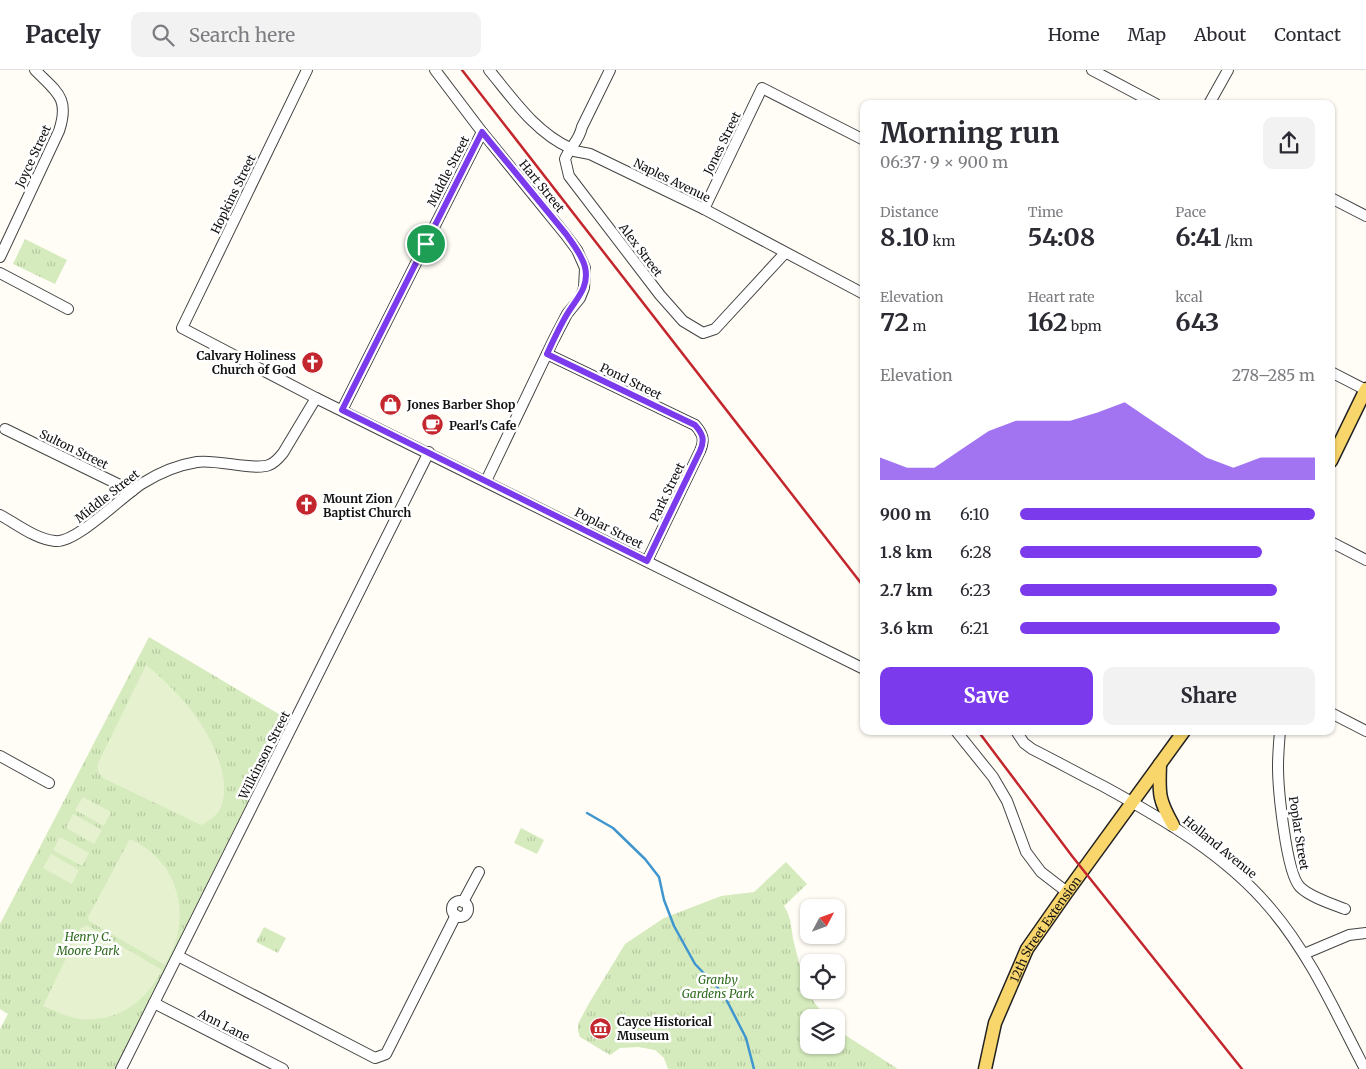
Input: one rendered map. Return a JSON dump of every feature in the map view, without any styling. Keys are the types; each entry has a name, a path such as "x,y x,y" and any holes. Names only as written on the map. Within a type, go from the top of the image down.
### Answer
{"main road":[{"path":"1335,453 1366,390"},
{"name":"12th Street Extension","path":"985,1069 995,1023 1027,950 1181,735"},
{"path":"1160,764 1159,795 1173,825"}],"street":[{"name":"Joyce Street","path":"0,257 59,131 64,112 60,96 35,70"},
{"name":"Hopkins Street","path":"182,328 307,70"},
{"name":"Hart Street","path":"435,70 482,132 566,234 586,268 584,288 580,298 567,314 547,354"},
{"name":"Naples Avenue","path":"489,70 530,119 552,139 570,148 569,150 590,154 704,209 860,292"},
{"name":"Alex Street","path":"610,70 582,127 580,137 569,150 565,159 569,176 660,295 683,321 703,333 715,329 785,252"},
{"path":"1092,70 1148,100"},
{"path":"1211,100 1228,70"},
{"name":"Jones Street","path":"704,209 762,88 860,138"},
{"name":"Middle Street","path":"342,410 482,132"},
{"path":"1335,200 1366,216"},
{"path":"0,273 68,308"},
{"name":"Poplar Street","path":"182,328 316,398 486,480 860,667"},
{"path":"486,480 547,354"},
{"name":"Pond Street","path":"547,354 695,425 702,433"},
{"path":"1335,374 1366,390"},
{"name":"Middle Street","path":"0,515 40,536 58,542 77,535 150,478 169,470 193,463 218,461 257,467 268,466 283,453 316,398"},
{"name":"Sulton Street","path":"5,429 132,491"},
{"name":"Park Street","path":"647,561 704,442 702,433"},
{"name":"Wilkinson Street","path":"121,1069 429,452"},
{"path":"1335,544 1366,560"},
{"path":"1335,715 1366,731"},
{"path":"959,735 992,776 1007,801 1026,852 1041,872 1067,892"},
{"name":"Holland Avenue","path":"1019,735 1024,743 1032,749 1173,825 1224,864 1250,887 1271,908 1304,954 1365,1069"},
{"name":"Poplar Street","path":"1280,735 1278,767 1287,849 1294,877 1300,887 1307,892 1345,910"},
{"path":"2,761 49,783"},
{"path":"178,956 375,1058 386,1054 456,915 461,916 466,913 467,906 463,902 479,872"},
{"path":"1304,954 1349,935 1366,933"},
{"name":"Ann Lane","path":"154,1004 283,1069"}],"green space":[{"path":"25,239 67,260 55,284 13,264"},
{"name":"Henry C. Moore Park","path":"149,637 294,723 121,1069 0,1069 0,1029 8,1014 0,1009 0,924"},
{"path":"146,665 191,709 215,749 223,779 224,794 221,807 217,813 201,825 103,778 98,771 100,759"},
{"path":"83,797 111,812 104,826 75,810"},
{"path":"73,814 102,830 94,844 66,828"},
{"path":"521,828 544,840 537,854 514,843"},
{"path":"60,837 89,853 82,866 53,850"},
{"path":"130,839 144,846 165,867 177,892 179,922 177,937 165,965 89,921 88,917"},
{"path":"51,854 79,870 72,884 43,868"},
{"name":"Granby Gardens Park","path":"786,862 807,884 784,906 790,920 800,966 800,999 812,999 820,1009 800,1009 800,1054 845,1054 845,1035 898,1069 668,1069 664,1058 655,1050 638,1047 620,1048 610,1055 580,1037 578,1024 625,944 664,918 721,896 754,892"},
{"path":"85,926 162,970 155,982 139,1001 118,1014 94,1019 80,1019 66,1016 43,1006 80,929"},
{"path":"264,927 286,938 278,953 256,942"}],"waterway":[{"path":"587,813 613,828 645,859 659,877 664,900 674,926 695,964 726,999 746,1038 754,1069"}],"railway":[{"path":"462,70 860,582"},
{"path":"981,735 1072,856 1242,1069"}],"place":[{"name":"Calvary Holiness Church of God","path":"312,362"},
{"name":"Jones Barber Shop","path":"391,404"},
{"name":"Pearl's Cafe","path":"433,425"},
{"name":"Mount Zion Baptist Church","path":"307,505"},
{"name":"Cayce Historical Museum","path":"601,1028"}],"route":[{"path":"482,132 566,234 586,268 584,288 580,298 567,314 547,354 695,425 702,433 704,442 647,561 342,410 426,244 482,132"}]}
